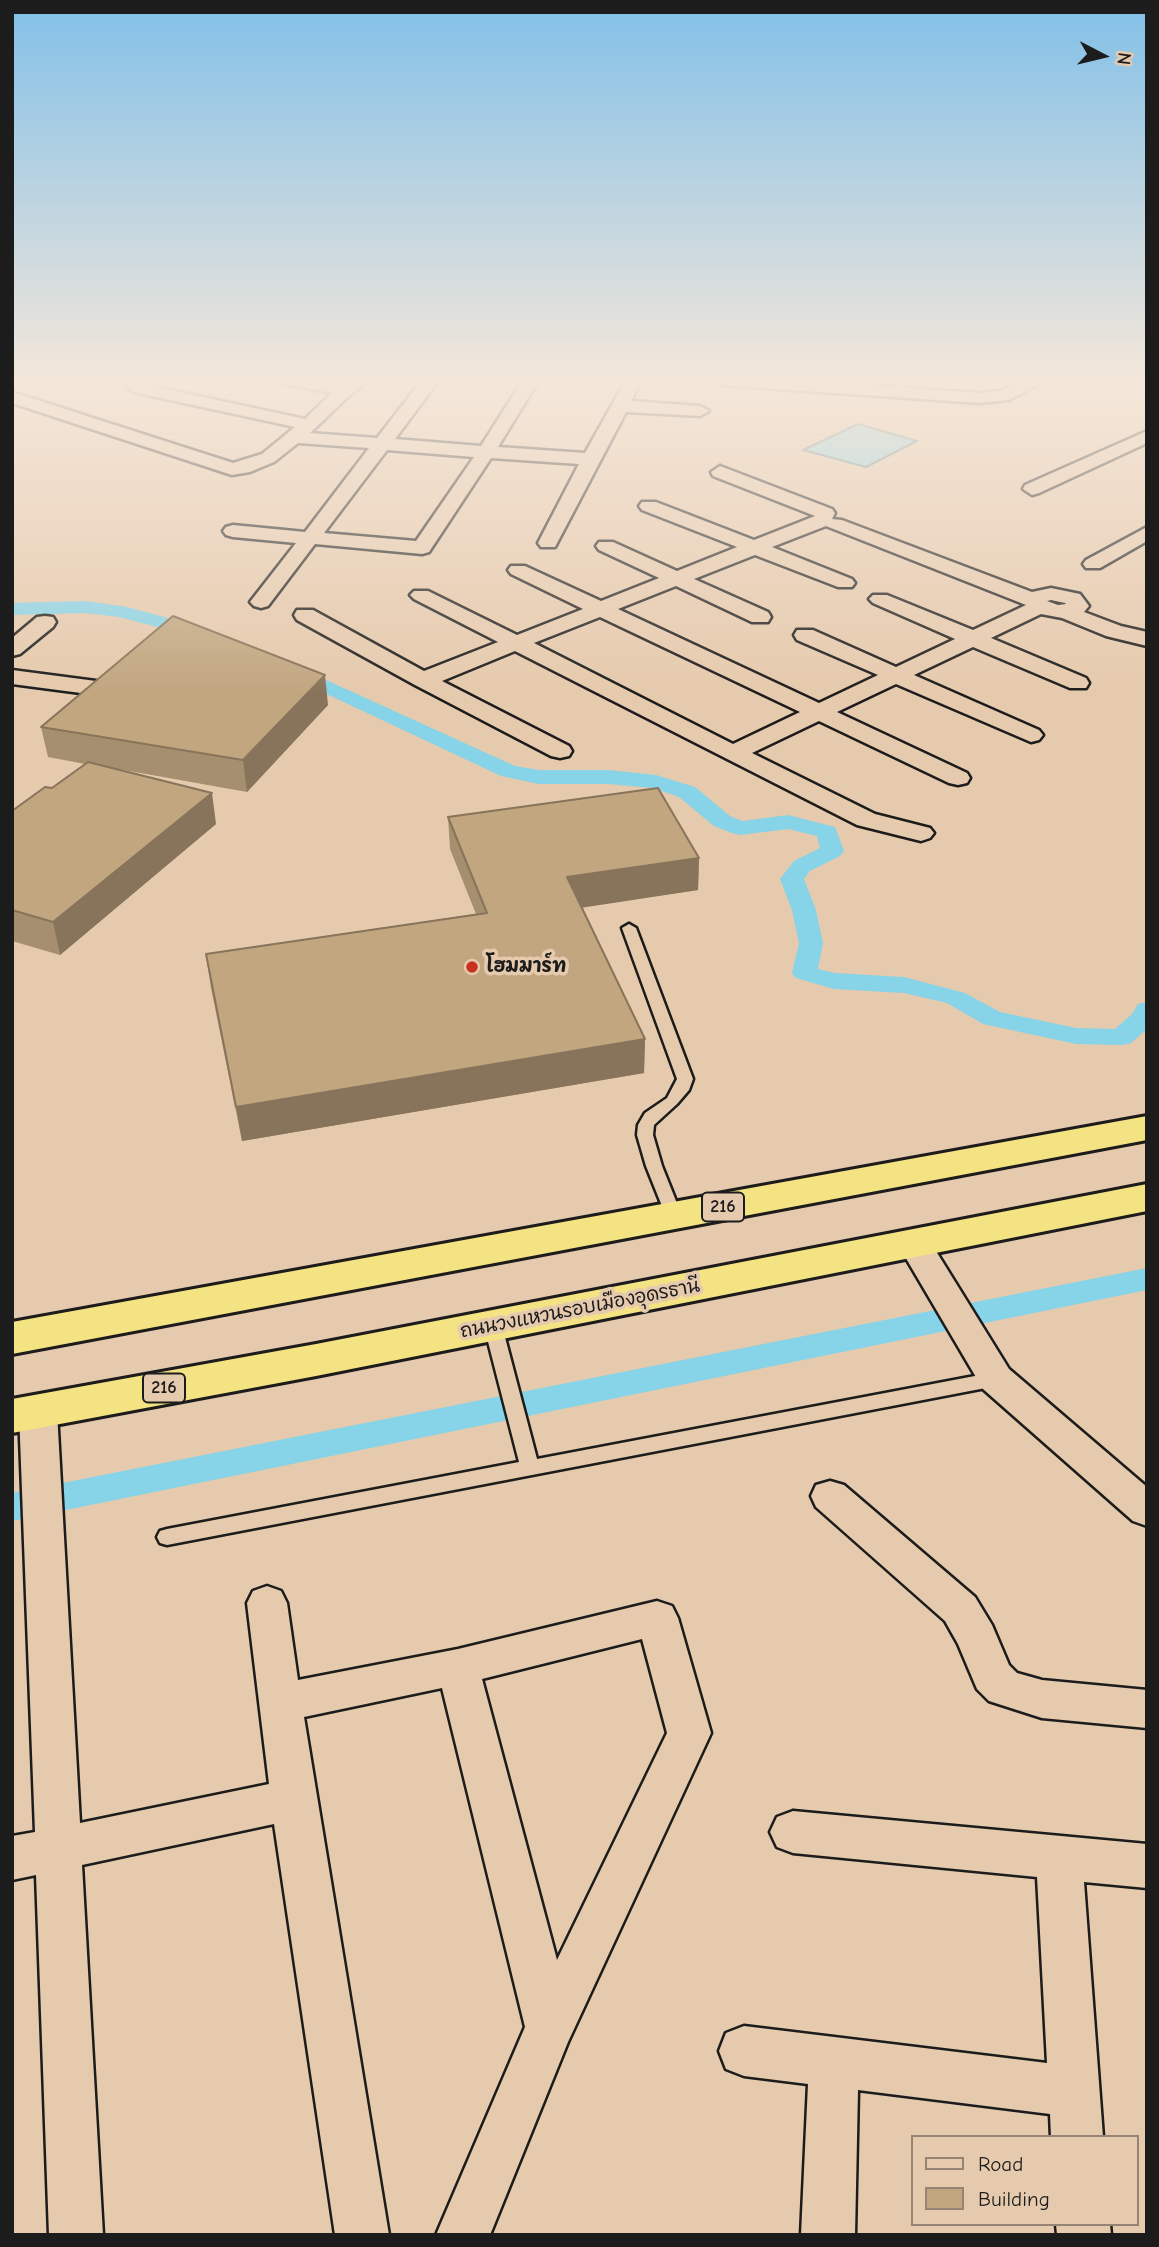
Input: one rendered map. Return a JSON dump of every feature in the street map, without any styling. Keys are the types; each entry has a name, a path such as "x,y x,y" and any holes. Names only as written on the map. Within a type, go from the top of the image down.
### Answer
{"highway":[{"name":"216","path":"12,1338 1147,1128"},
{"name":"ถนนวงแหวนรอบเมืองอุดรธานี","path":"25,1414 497,1341 914,1243 1147,1197"}],"street":[{"path":"261,602 351,485"},
{"path":"411,570 422,548 464,485"},
{"path":"548,542 578,485"},
{"path":"751,485 1041,600 1147,633"},
{"path":"1032,489 1041,485"},
{"path":"649,506 845,583"},
{"path":"424,680 754,548 834,519"},
{"path":"233,531 422,548"},
{"path":"1093,564 1147,533"},
{"path":"606,546 761,617"},
{"path":"518,570 958,778"},
{"path":"421,595 866,820 921,833"},
{"path":"880,599 1078,684"},
{"path":"733,753 972,639 1041,600"},
{"path":"1071,610 1114,631 1147,639"},
{"path":"305,615 560,751"},
{"path":"12,649 45,622"},
{"path":"805,635 1031,735"},
{"path":"75,706 115,672"},
{"path":"12,677 64,681 96,688"},
{"path":"914,1243 996,1379 1147,1510"},
{"path":"25,1414 40,1468 76,2235"},
{"path":"830,1496 960,1609 977,1638 992,1676 1004,1689 1042,1699 1147,1709"},
{"path":"267,1603 293,1800 362,2235"},
{"path":"280,1703 458,1667 657,1618 689,1733 550,2027 463,2235"},
{"path":"458,1667 550,2027"},
{"path":"12,1858 293,1800"},
{"path":"793,1832 1147,1866"},
{"path":"744,2051 834,2063 1076,2115 1059,1858"},
{"path":"828,2235 834,2063"}],"lane":[{"path":"629,928 685,1079 681,1090 672,1101 651,1117 646,1125 645,1135 674,1216"},
{"path":"497,1341 528,1463"},
{"path":"167,1537 528,1463 996,1379"}],"building":[{"path":"173,616 325,675 243,760 41,727"},
{"path":"88,762 212,793 53,922 12,910 12,811 45,787 52,788"},
{"name":"โฮมมาร์ท","path":"658,788 699,858 567,877 645,1039 236,1107 206,954 487,913 448,817"}],"waterway":[{"path":"12,609 86,607 120,611 202,633"},
{"path":"291,670 509,771 539,777 608,777 656,782 687,792 722,821 740,828 788,822 827,832 832,851 802,866 792,879 804,910 811,943 805,973 834,981 904,985 956,998 992,1018 1076,1036 1122,1037 1144,1017 1147,1010"},
{"path":"12,1507 1147,1279"}],"place":[{"name":"โฮมมาร์ท","path":"472,967"}]}
